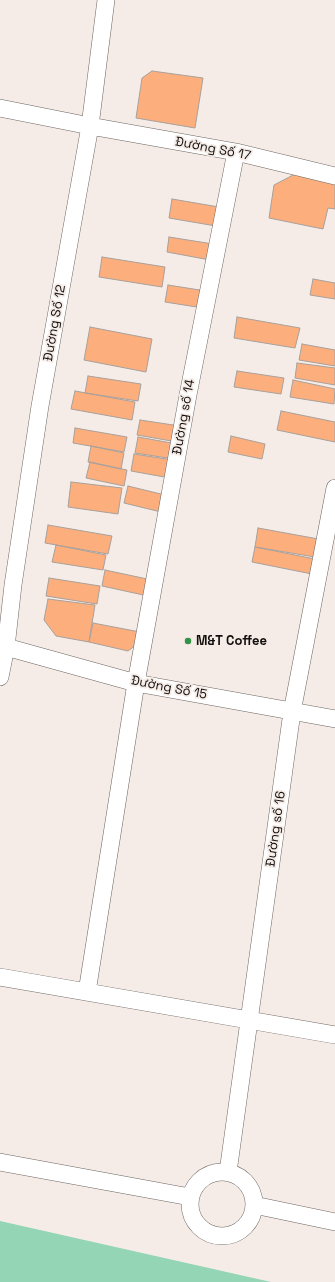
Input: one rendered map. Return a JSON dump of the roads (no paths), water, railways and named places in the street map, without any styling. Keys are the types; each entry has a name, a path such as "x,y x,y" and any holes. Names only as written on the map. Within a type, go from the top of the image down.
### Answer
{"street":[{"name":"Đường Số 12","path":"3,648 6,584 40,406 90,126 106,0"},
{"name":"Đường Số 17","path":"0,108 236,152 335,176"},
{"name":"Đường số 14","path":"87,992 136,683 188,395 236,152"},
{"name":"Đường số 16","path":"228,1172 292,712 335,488"},
{"name":"Đường Số 15","path":"3,648 136,683 335,719"},
{"path":"0,677 3,648"},
{"path":"0,977 335,1035"},
{"path":"0,1162 190,1197"},
{"path":"218,1171 228,1172 239,1176 247,1184 253,1194 254,1205 252,1215 246,1225 238,1232 228,1236 218,1236 207,1233 199,1227 192,1218 189,1207 190,1197 194,1187 204,1177 218,1171"},
{"path":"254,1205 335,1222"}],"place":[{"name":"M&T Coffee","path":"188,641"}]}
